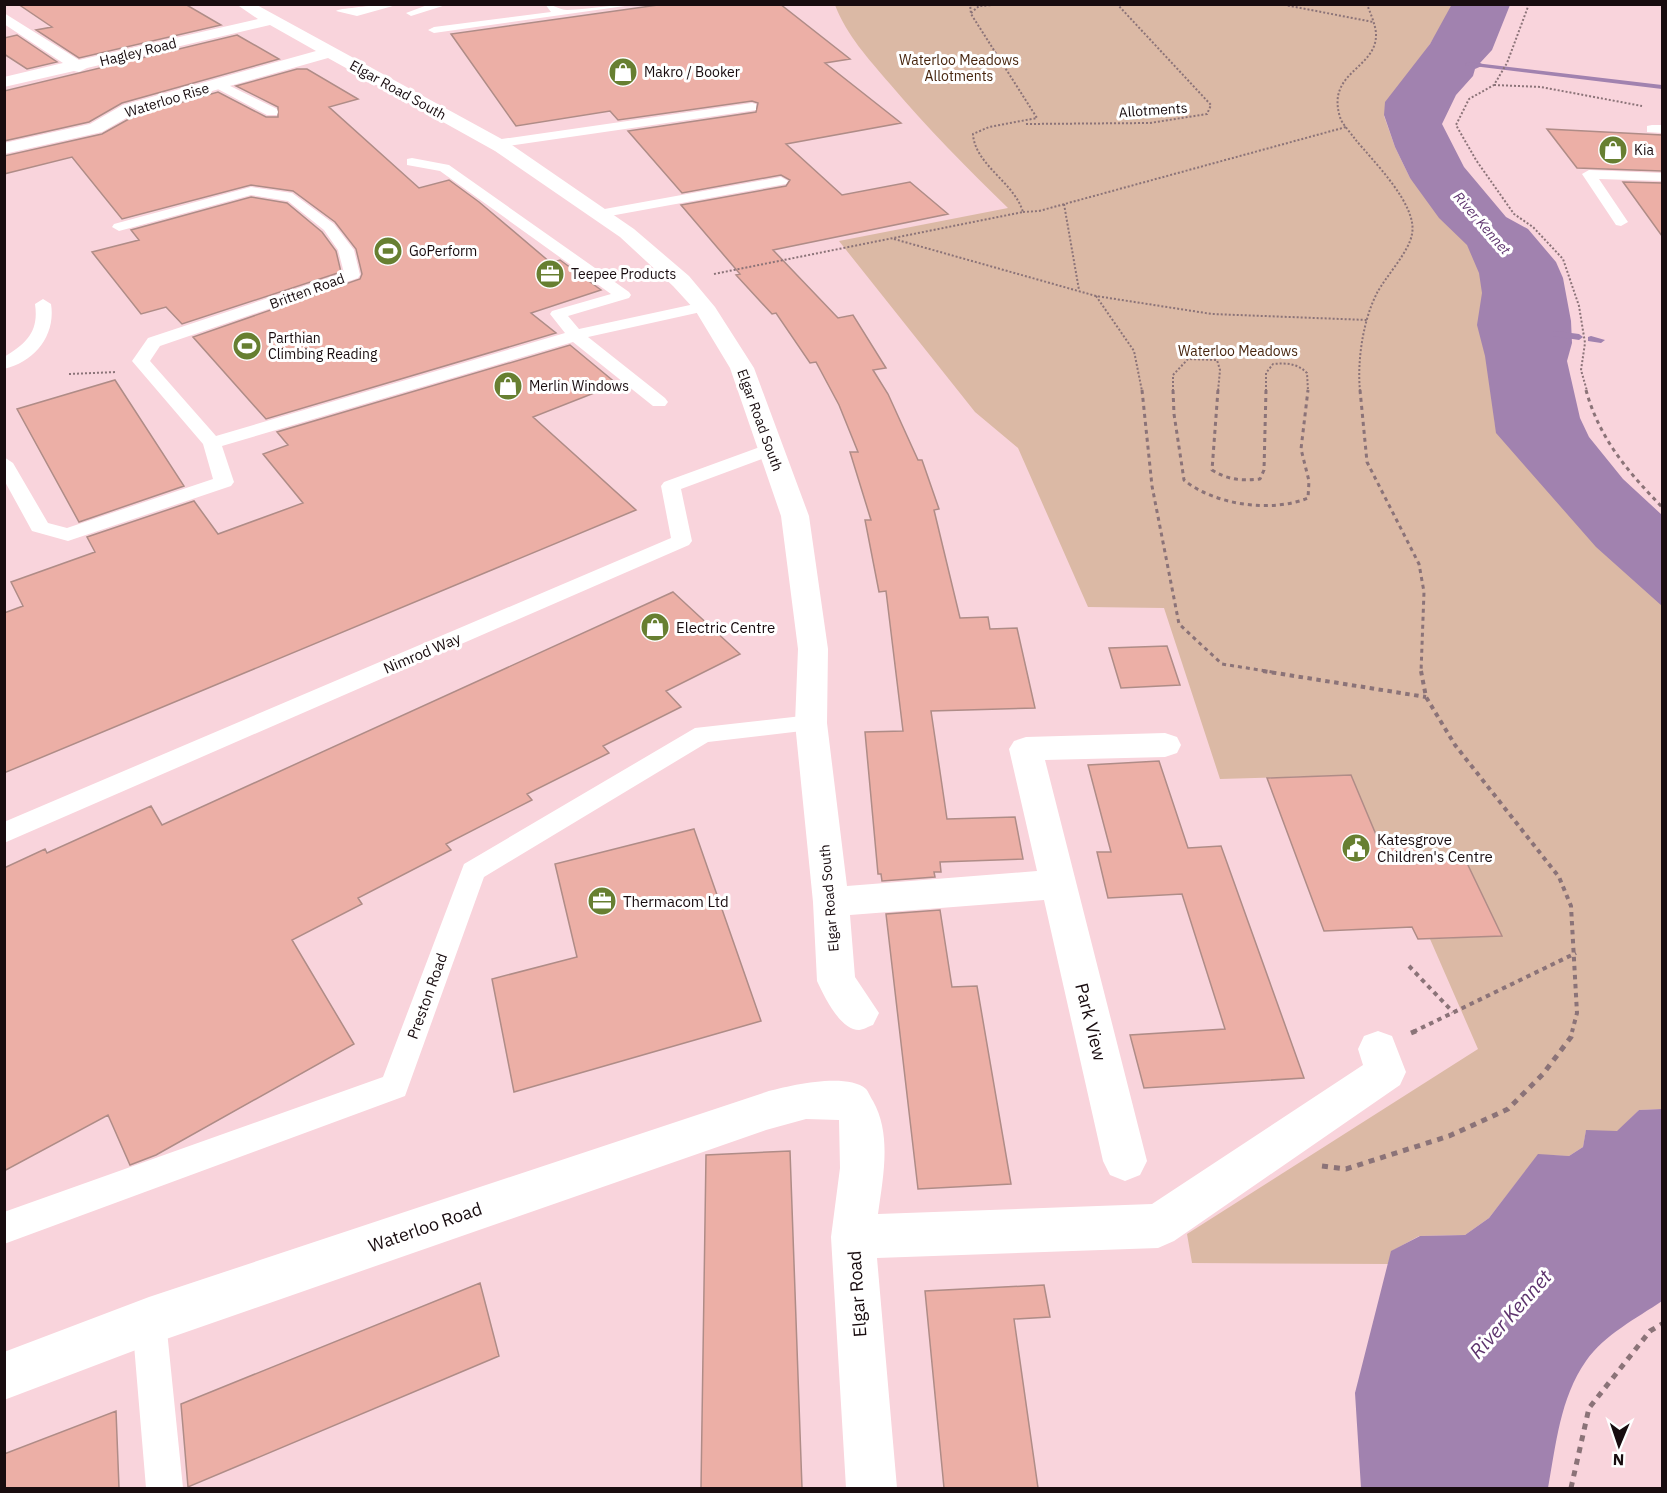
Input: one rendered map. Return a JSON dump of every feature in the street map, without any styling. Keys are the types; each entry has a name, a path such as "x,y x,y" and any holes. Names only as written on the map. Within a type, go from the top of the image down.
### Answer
{"street":[{"name":"Elgar Road South","path":"243,4 495,144 627,233 681,281 704,307 742,368 795,516 813,649 811,723 831,902 836,981 860,1013"},
{"path":"4,17 79,67"},
{"name":"Hagley Road","path":"4,82 79,67 272,20"},
{"name":"Waterloo Rise","path":"4,148 96,128 129,109 330,52"},
{"name":"Park View","path":"1125,1161 1026,749 1165,745"},
{"path":"831,902 1058,884"},
{"path":"853,1237 1158,1226 1386,1072 1378,1049"},
{"name":"Waterloo Road","path":"4,1376 149,1320 766,1111 806,1100 851,1102"},
{"name":"Elgar Road","path":"851,1102 862,1122 862,1168 853,1237 872,1488"}],"lane":[{"path":"341,11 357,13 395,4"},
{"path":"411,13 444,4"},
{"path":"548,4 561,14"},
{"path":"434,30 634,4"},
{"path":"218,84 272,112"},
{"path":"495,144 752,107"},
{"path":"412,162 444,168 549,240 623,295 558,314 574,335 658,402"},
{"path":"1622,222 1588,174 1662,177"},
{"path":"599,214 781,181"},
{"name":"Britten Road","path":"119,227 251,191 292,197 329,227 346,250 352,275 323,287 154,342 141,361"},
{"path":"4,364 24,352 41,334 47,321 43,304"},
{"path":"212,443 574,335 704,307"},
{"path":"4,463 36,516 39,527 68,535 224,482 212,443 141,361"},
{"name":"Nimrod Way","path":"7,830 682,541 671,486 771,449"},
{"name":"Preston Road","path":"4,1228 394,1086 473,871 703,734 811,723"},
{"path":"149,1320 165,1488"}],"path":[{"path":"970,4 971,14 1037,118 1024,124 988,125 973,134 974,147 1019,200 1023,212"},
{"path":"971,14 979,6 1009,4"},
{"name":"Allotments","path":"1024,124 1150,123 1207,114 1211,105 1117,4"},
{"path":"1280,4 1374,22"},
{"path":"1277,1144 1299,1163 1346,1169 1449,1136 1508,1108 1543,1074 1571,1037 1577,1013 1571,906 1559,877 1455,745 1426,698 1420,665 1424,591 1419,564 1367,462 1359,379 1367,320 1377,294 1412,237 1413,224 1403,199 1340,119 1336,96 1341,85 1374,46 1376,33 1367,4"},
{"path":"1494,85 1507,63 1529,4"},
{"path":"1652,107 1541,87 1494,85 1469,99 1456,125 1476,160 1514,214 1533,227 1563,259 1579,306 1585,343 1581,370 1590,404 1607,442 1626,470 1662,507"},
{"path":"681,281 1023,212 1039,211 1346,127"},
{"path":"1064,204 1079,290"},
{"path":"893,239 1096,296 1212,314 1367,320"},
{"path":"1096,296 1134,351 1144,401 1152,486 1179,624 1222,664 1426,698"},
{"path":"1188,359 1217,360 1220,370 1212,470 1223,478 1237,481 1260,479 1264,470 1266,373 1273,364 1286,363 1299,365 1307,373 1308,399 1301,449 1309,481 1308,498 1298,504 1288,505 1221,499 1201,492 1184,480 1173,414 1173,375 1188,359"},
{"path":"69,374 114,374 141,361"},
{"path":"1378,1049 1504,990 1575,953"},
{"path":"1409,966 1453,1012"},
{"path":"1571,1488 1589,1408 1650,1331 1662,1324"}],"green space":[{"name":"Waterloo Meadows","path":"835,5 1452,5 1446,19 1384,116 1395,147 1410,178 1484,245 1495,425 1662,597 1662,1109 1639,1110 1618,1131 1586,1131 1583,1147 1569,1156 1538,1155 1489,1218 1465,1235 1419,1236 1392,1251 1388,1264 1192,1263 1187,1234 1478,1049 1430,939 1502,936 1465,859 1424,861 1412,836 1377,837 1350,775 1220,779 1164,608 1088,607 1018,448 975,412 839,241 1008,208 962,163 874,65 852,37"}],"water":[{"name":"River Kennet","path":"1452,4 1510,5 1492,50 1480,63 1484,65 1475,69 1473,76 1456,95 1442,124 1464,167 1506,217 1528,229 1556,262 1563,278 1571,321 1572,343 1567,361 1580,418 1589,437 1623,479 1662,515 1662,606 1596,547 1496,433 1485,356 1477,325 1482,293 1479,273 1467,245 1439,218 1410,178 1395,147 1384,115 1385,102 1430,44"},
{"name":"River Kennet","path":"1662,1109 1662,1301 1602,1343 1577,1375 1560,1422 1548,1488 1361,1488 1355,1393 1391,1251 1420,1236 1465,1235 1489,1218 1538,1154 1569,1156 1583,1147 1586,1130 1617,1131 1639,1110"}],"building":[{"path":"18,4 185,4 221,25 79,58 36,30 52,27"},
{"path":"665,4 780,4 850,59 825,63 901,123 786,144 842,195 910,182 948,214 773,250 838,318 853,315 886,368 873,370 888,394 918,460 922,460 939,509 934,510 960,618 988,617 990,629 1017,628 1035,708 931,711 947,819 1015,817 1023,859 940,862 941,872 934,872 935,877 882,881 881,874 878,874 865,732 903,731 886,591 879,592 865,520 871,520 850,452 858,452 839,405 816,362 810,363 776,313 772,314 736,275 740,274 681,205 786,186 790,180 781,175 682,193 628,131 756,112 758,103 752,101 618,120 610,111 516,126 451,34"},
{"path":"17,35 57,62 27,69 4,54 4,38"},
{"path":"237,35 279,59 122,103 89,122 4,141 4,91"},
{"path":"297,69 307,69 358,99 329,107 419,188 449,180 479,202 551,263 560,260 601,290 531,313 556,333 266,419 193,337 360,279 362,274 356,249 335,222 293,191 251,185 122,219 72,157 4,174 4,156 102,134 136,115 218,92 266,117 278,117 278,107 236,86"},
{"name":"Kia","path":"1547,129 1662,135 1662,171 1577,168"},
{"path":"1623,182 1662,183 1662,236"},
{"path":"251,197 287,203 322,232 336,251 341,272 182,324 166,307 141,314 92,252 139,240 131,230"},
{"path":"570,345 617,384 533,417 636,510 4,773 4,613 23,606 11,582 95,552 87,537 194,501 218,534 303,503 263,454 288,445 277,432"},
{"path":"115,380 184,486 79,522 17,409"},
{"path":"673,592 740,654 666,691 681,707 603,746 609,753 527,794 532,800 446,844 451,850 358,898 362,904 292,940 354,1044 156,1155 130,1165 108,1115 4,1171 4,868 45,849 47,853 151,806 162,825"},
{"path":"1167,646 1180,685 1121,688 1109,648"},
{"path":"1159,761 1188,848 1221,846 1304,1078 1144,1088 1130,1035 1225,1029 1182,894 1108,898 1097,852 1111,852 1088,765"},
{"name":"Katesgrove Children's Centre","path":"1351,775 1377,837 1412,836 1424,861 1465,859 1502,936 1418,939 1412,927 1324,931 1267,778"},
{"path":"694,829 761,1021 514,1092 492,979 577,957 555,864"},
{"path":"940,910 952,987 977,986 1011,1184 918,1189 886,914"},
{"path":"790,1151 802,1488 701,1488 706,1155"},
{"path":"480,1283 499,1356 188,1487 181,1404"},
{"path":"1044,1285 1050,1317 1014,1319 1038,1488 944,1488 925,1291"},
{"path":"116,1411 119,1488 4,1488 4,1454"}],"waterway":[{"path":"1467,64 1662,87"},
{"path":"1556,334 1579,337"},
{"path":"1591,339 1601,340"}],"place":[{"name":"Makro / Booker","path":"623,72"},
{"name":"Kia","path":"1613,150"},
{"name":"GoPerform","path":"388,251"},
{"name":"Teepee Products","path":"550,274"},
{"name":"Parthian Climbing Reading","path":"247,346"},
{"name":"Merlin Windows","path":"508,386"},
{"name":"Electric Centre","path":"655,627"},
{"name":"Katesgrove Children's Centre","path":"1356,848"},
{"name":"Thermacom Ltd","path":"602,901"}],"park label":[{"name":"Waterloo Meadows Allotments","path":"959,68"}]}
